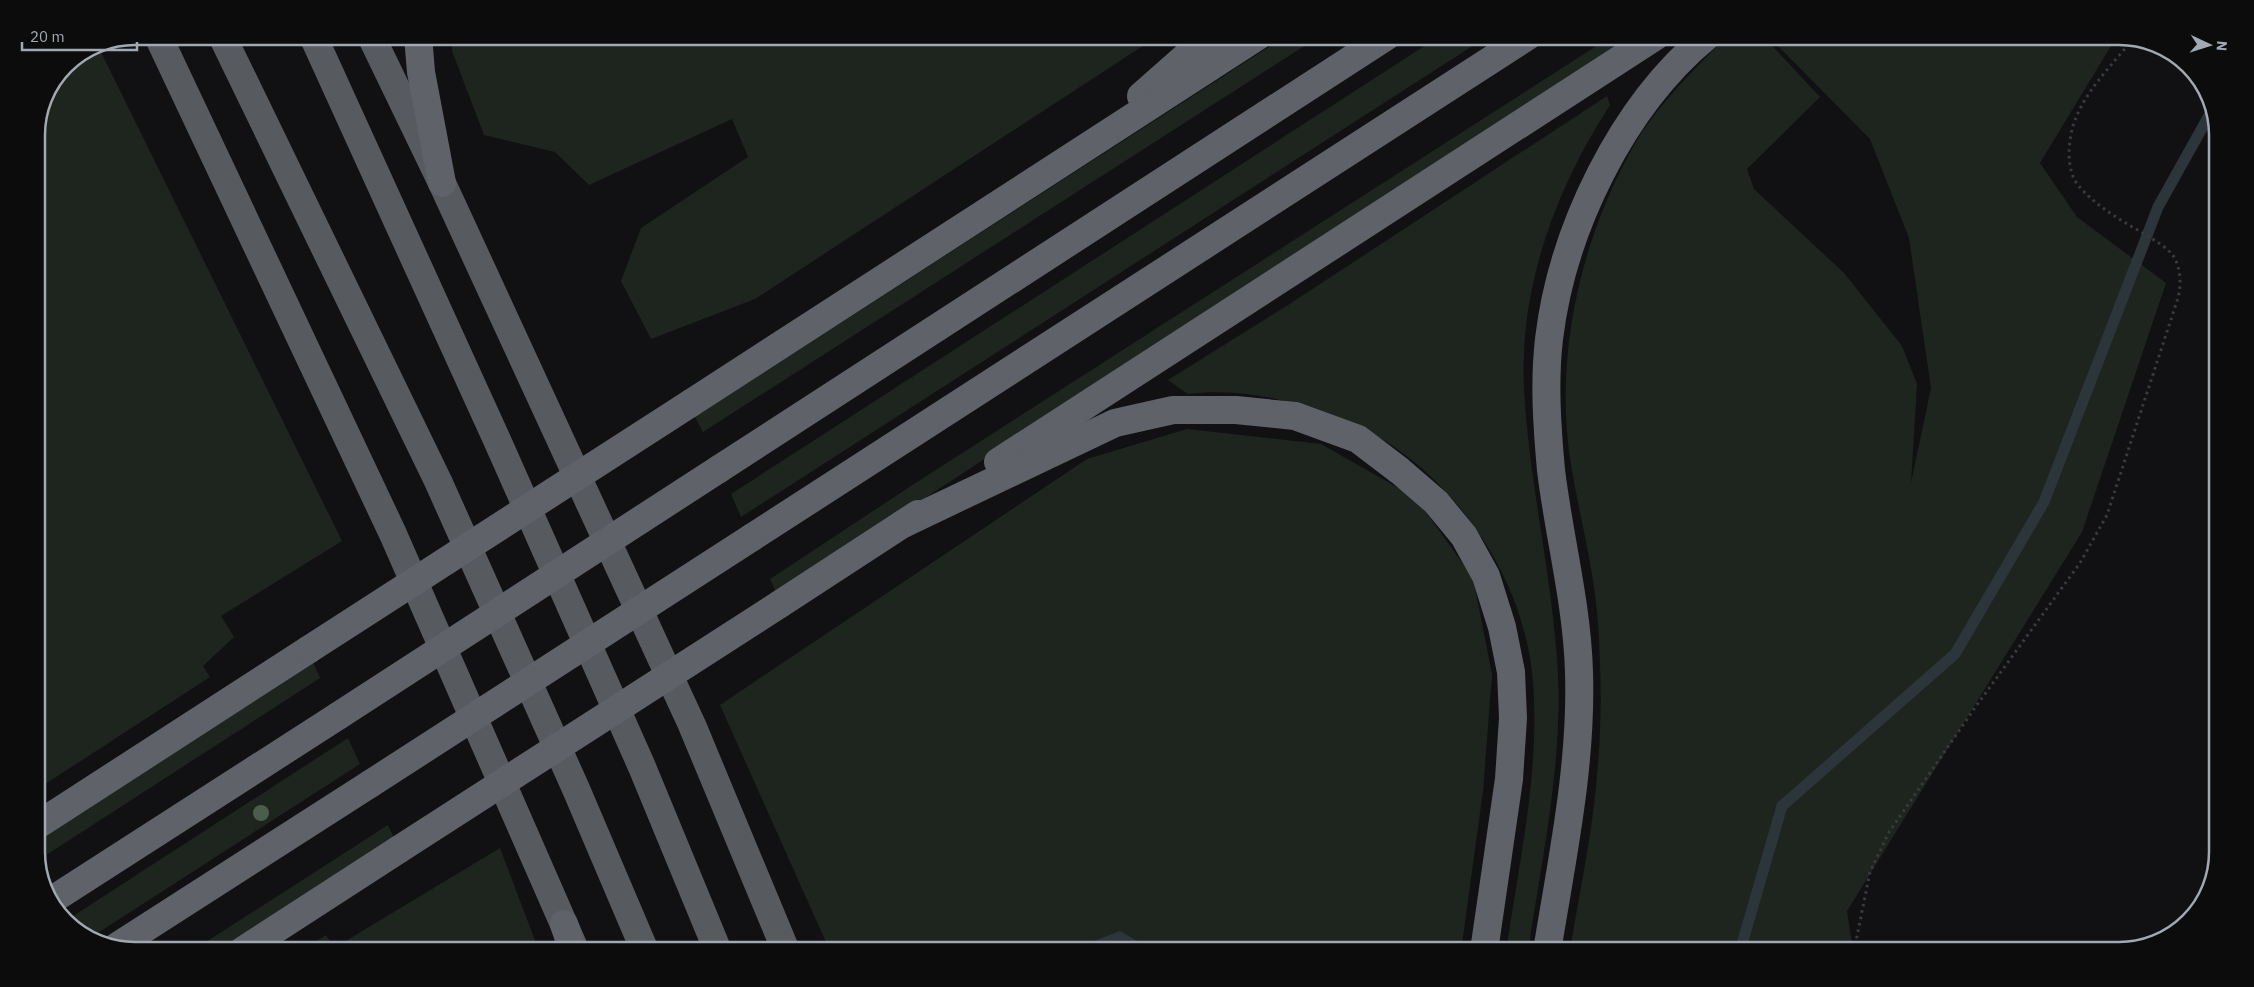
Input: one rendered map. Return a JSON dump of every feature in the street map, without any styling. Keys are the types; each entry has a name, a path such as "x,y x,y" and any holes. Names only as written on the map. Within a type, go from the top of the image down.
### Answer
{"highway":[{"path":"162,45 393,534 571,942"},
{"path":"226,45 438,481 572,780 641,942"},
{"path":"317,45 497,440 642,767 714,942"},
{"path":"375,45 442,184 692,726 782,942"},
{"path":"419,45 421,72 442,184"},
{"path":"1068,160 1199,45"},
{"path":"48,815 308,650 1244,45"},
{"path":"57,897 1373,45"},
{"path":"125,941 1514,45"},
{"path":"256,942 1642,45"},
{"path":"1549,942 1578,747 1579,671 1573,606 1551,461 1546,403 1549,339 1559,284 1599,173 1637,111 1683,56 1696,45"},
{"path":"903,524 1115,423 1173,410 1236,410 1295,416 1358,439 1436,502 1464,536 1486,576 1502,626 1511,672 1513,718 1509,779 1485,942"}],"path":[{"path":"1856,942 1870,872 1889,832 1974,709 2080,563 2107,515 2178,298 2181,284 2176,259 2152,239 2114,215 2077,184 2071,167 2069,146 2073,125 2086,98 2128,45"}],"shaded area":[{"path":"452,45 1144,45 755,299 651,339 621,281 641,228 748,157 732,119 589,185 555,152 484,135 452,51"},
{"path":"1272,45 1306,45 703,432 695,417"},
{"path":"1426,45 1474,45 741,517 731,494"},
{"path":"1598,45 1627,45 1070,403 777,595 770,579 914,484"},
{"path":"1718,45 1771,45 1820,97 1747,169 1754,189 1844,273 1902,346 1917,384 1911,483 1931,388 1909,238 1870,139 1777,45 2112,45 2040,163 2077,217 2166,283 2082,532 1847,911 1852,942 1572,942 1596,787 1601,693 1596,601 1569,451 1566,412 1566,372 1570,333 1577,294 1587,256 1615,182 1633,147 1653,117 1689,75"},
{"path":"101,52 342,541 221,616 234,637 203,666 210,677 45,784 45,129 52,100 64,80 76,67"},
{"path":"1607,96 1610,105 1573,170 1545,240 1535,276 1524,350 1524,388 1527,424 1551,602 1558,674 1557,743 1554,778 1529,942 1507,942 1531,783 1534,749 1533,682 1528,648 1519,615 1506,582 1490,551 1471,522 1424,470 1380,438 1329,416 1290,403 1250,394 1230,392 1188,394 1168,380 1285,307"},
{"path":"1187,429 1321,444 1416,498 1473,578 1492,674 1483,791 1462,942 826,942 720,705 1087,459"},
{"path":"313,662 320,678 45,856 45,834"},
{"path":"348,738 360,764 97,933 85,927 72,916"},
{"path":"388,825 395,840 239,942 206,942"},
{"path":"500,848 536,942 344,942"},
{"path":"1120,931 1139,942 1091,942"},
{"path":"326,935 330,942 316,942"}],"waterway":[{"path":"1743,942 1782,806 1955,654 2044,502 2158,207 2207,119"}]}
